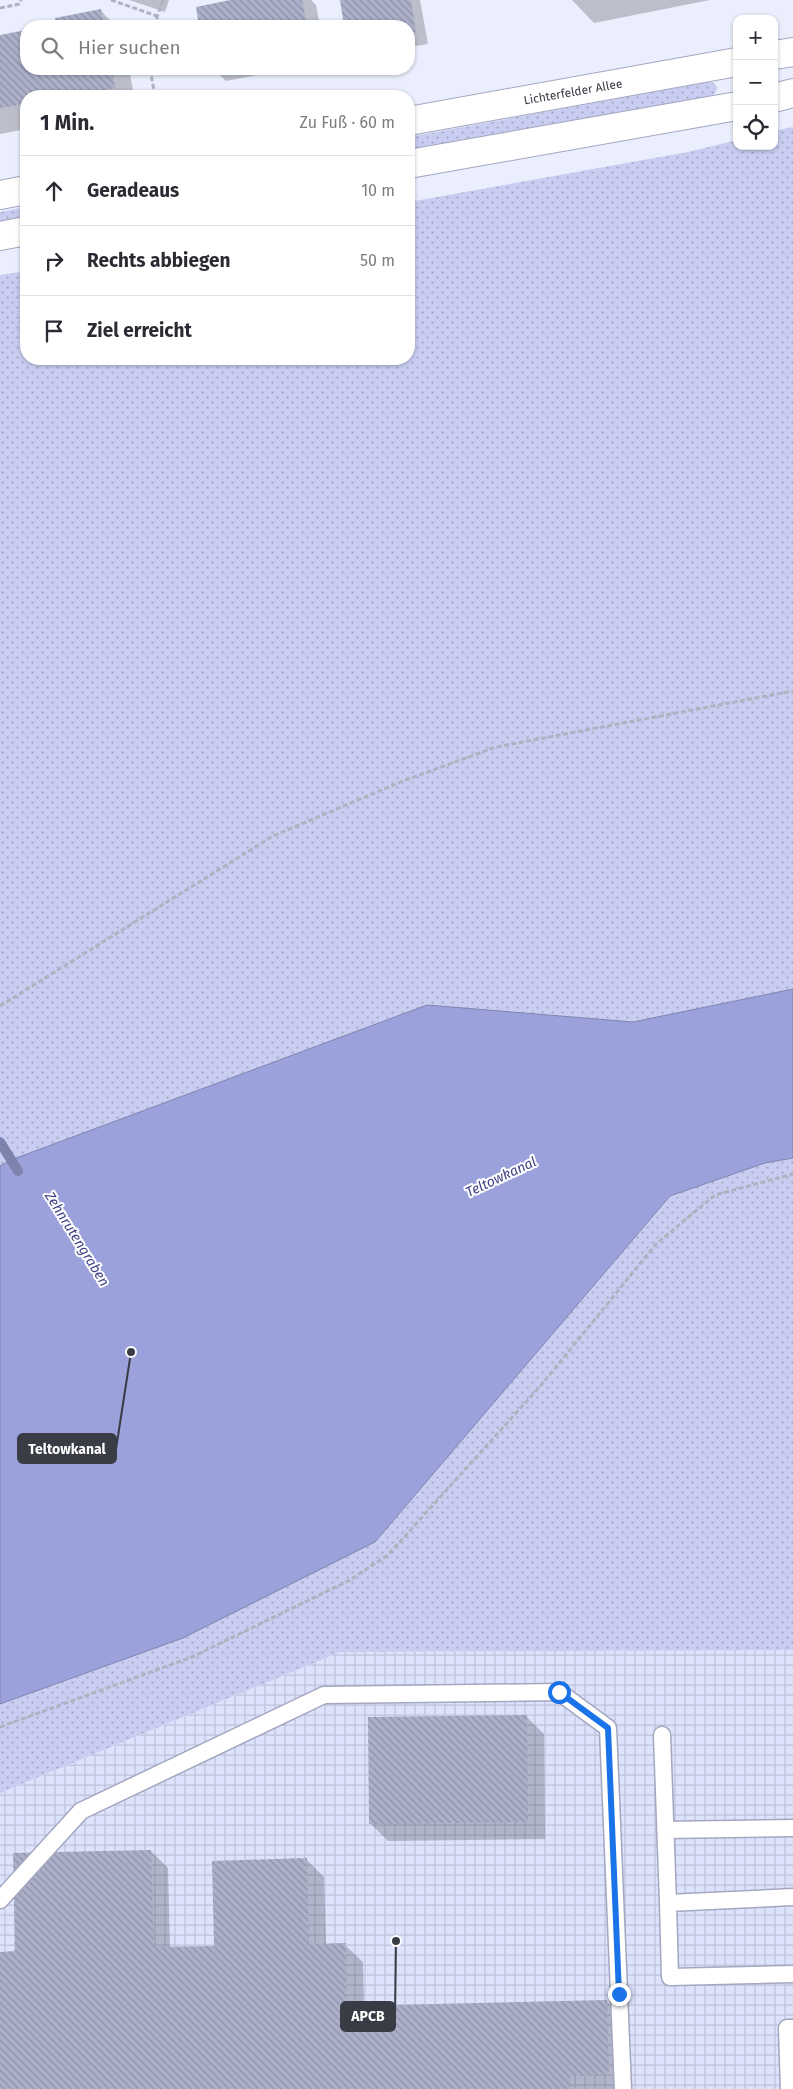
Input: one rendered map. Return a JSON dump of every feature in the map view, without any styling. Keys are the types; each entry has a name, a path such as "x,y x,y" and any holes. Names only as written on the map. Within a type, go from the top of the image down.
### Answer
{"main road":[{"path":"778,54 793,52"},
{"name":"Lichterfelder Allee","path":"415,120 733,63"},
{"path":"778,97 793,93"},
{"path":"415,163 733,107"},
{"path":"0,195 20,191"},
{"path":"0,236 20,232"}],"lane":[{"path":"0,1900 81,1811 324,1695 559,1692 608,1728 624,2089"},
{"path":"662,1735 670,1977 793,1974"},
{"path":"666,1830 793,1828"},
{"path":"668,1903 793,1898"},
{"path":"789,2089 787,2028 793,2028"}],"path":[{"path":"0,8 19,4 20,0"},
{"path":"111,0 157,16"},
{"path":"156,20 162,0"},
{"path":"151,75 154,90"},
{"path":"0,1006 273,836 403,781 496,747 793,691"},
{"path":"0,1727 192,1657 350,1580 388,1555 543,1383 656,1244 715,1195 793,1174"}],"shaded area":[{"path":"708,82 714,83 717,87 714,94 708,97 415,150 415,136"},
{"path":"793,127 793,989 633,1022 427,1005 11,1160 0,1166 0,275 20,272 20,365 415,365 415,201 688,152 733,141 733,150 778,150 778,130"},
{"path":"20,208 20,222 0,225 0,212"},
{"path":"793,1158 793,1650 340,1652 0,1793 0,1704 183,1638 375,1542 670,1196 765,1163"},
{"path":"793,1650 793,2089 0,2089 0,1793 340,1652"}],"water":[{"path":"793,989 793,1158 765,1163 670,1196 375,1542 183,1638 0,1704 0,1166 11,1160 427,1005 633,1022"}],"building":[{"path":"230,0 302,0 306,20 198,20 196,7"},
{"path":"340,0 411,0 414,20 343,20"},
{"path":"101,9 103,20 56,20 55,18"},
{"path":"20,31 20,75 113,75 115,88 104,90 20,90 20,105 0,108 0,35"},
{"path":"527,1715 528,1822 369,1824 368,1717"},
{"path":"151,1850 154,1947 214,1946 212,1861 307,1858 309,1944 346,1943 347,2006 607,2000 609,2075 570,2076 571,2089 0,2089 0,1952 15,1951 13,1853"}],"waterway":[{"name":"Zehnrutengraben","path":"0,1142 18,1171"}],"place":[{"name":"Teltowkanal","path":"131,1352"},
{"name":"APCB","path":"396,1941"}],"route":[{"path":"559,1692 608,1728 619,1994"}]}
